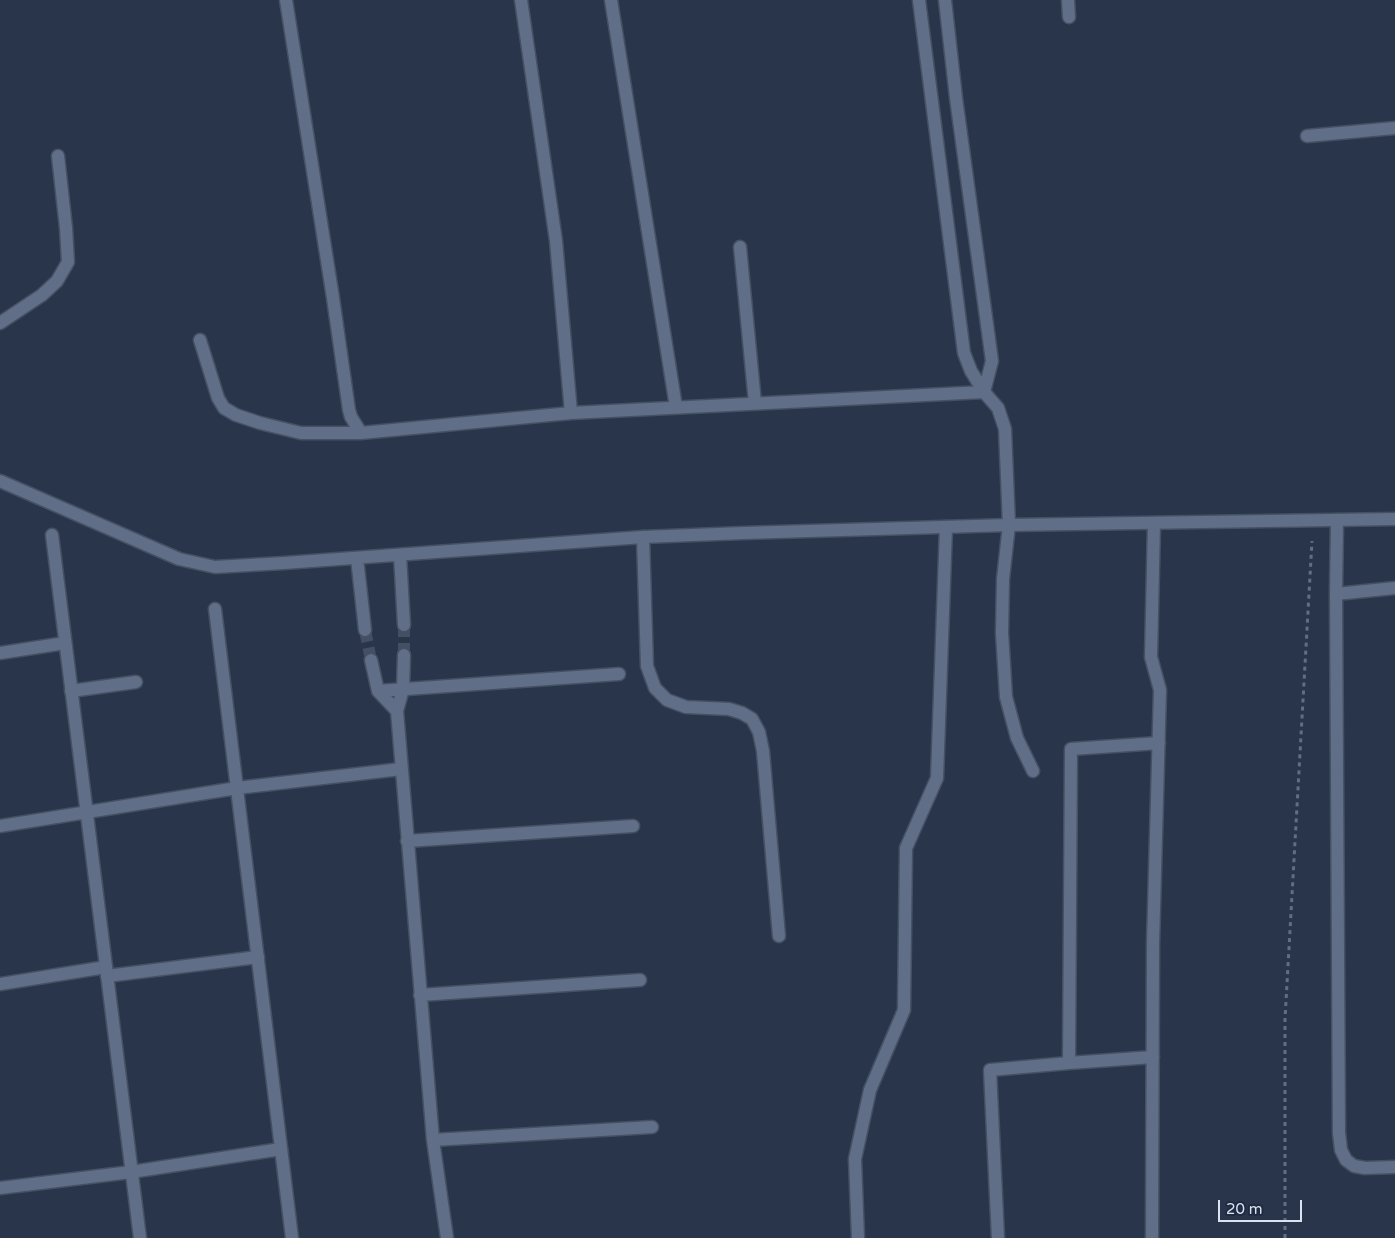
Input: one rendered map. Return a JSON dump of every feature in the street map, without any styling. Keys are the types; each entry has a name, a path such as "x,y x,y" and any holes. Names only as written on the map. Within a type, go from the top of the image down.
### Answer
{"street":[{"path":"286,0 351,416 361,433"},
{"path":"521,0 556,241 571,413"},
{"path":"611,0 676,407"},
{"path":"920,0 964,353 971,371 984,392 998,408 1005,429 1009,525 1002,588 1002,633 1006,697 1017,738 1033,771"},
{"path":"945,0 957,108 992,361 984,392"},
{"path":"1068,0 1069,17"},
{"path":"1306,136 1395,128"},
{"path":"0,323 42,295 57,281 68,262 58,156"},
{"path":"740,247 756,403"},
{"path":"200,340 218,398 224,408 236,415 260,423 300,433 361,433 571,413 984,392"},
{"path":"0,474 0,481 179,559 215,567 643,537 1009,525 1395,519"},
{"path":"1337,520 1339,1133 1341,1150 1346,1160 1354,1166 1365,1168 1395,1167"},
{"path":"1152,1238 1153,944 1160,690 1151,656 1154,523"},
{"path":"858,1238 855,1159 870,1090 904,1010 906,848 937,778 946,528"},
{"path":"52,535 140,1238"},
{"path":"643,537 647,666 655,688 667,700 686,707 729,709 742,713 752,719 759,732 763,751 779,936"},
{"path":"400,555 404,625"},
{"path":"357,558 366,630"},
{"path":"1336,594 1395,588"},
{"path":"215,609 292,1238"},
{"path":"0,653 65,643"},
{"path":"404,655 403,690 397,711 401,769 434,1140 447,1238"},
{"path":"371,660 378,691 397,711"},
{"path":"378,691 619,674"},
{"path":"71,691 136,682"},
{"path":"1069,1063 1071,749 1159,743"},
{"path":"0,826 237,788 401,769"},
{"path":"407,841 633,826"},
{"path":"0,984 106,971 258,957"},
{"path":"420,994 640,980"},
{"path":"998,1238 990,1070 1152,1057"},
{"path":"434,1140 652,1127"},
{"path":"0,1188 131,1172 281,1149"}],"path":[{"path":"1285,1238 1285,1019 1313,520"}],"tunnel":[{"path":"404,625 404,655"},
{"path":"365,630 371,660"}]}
